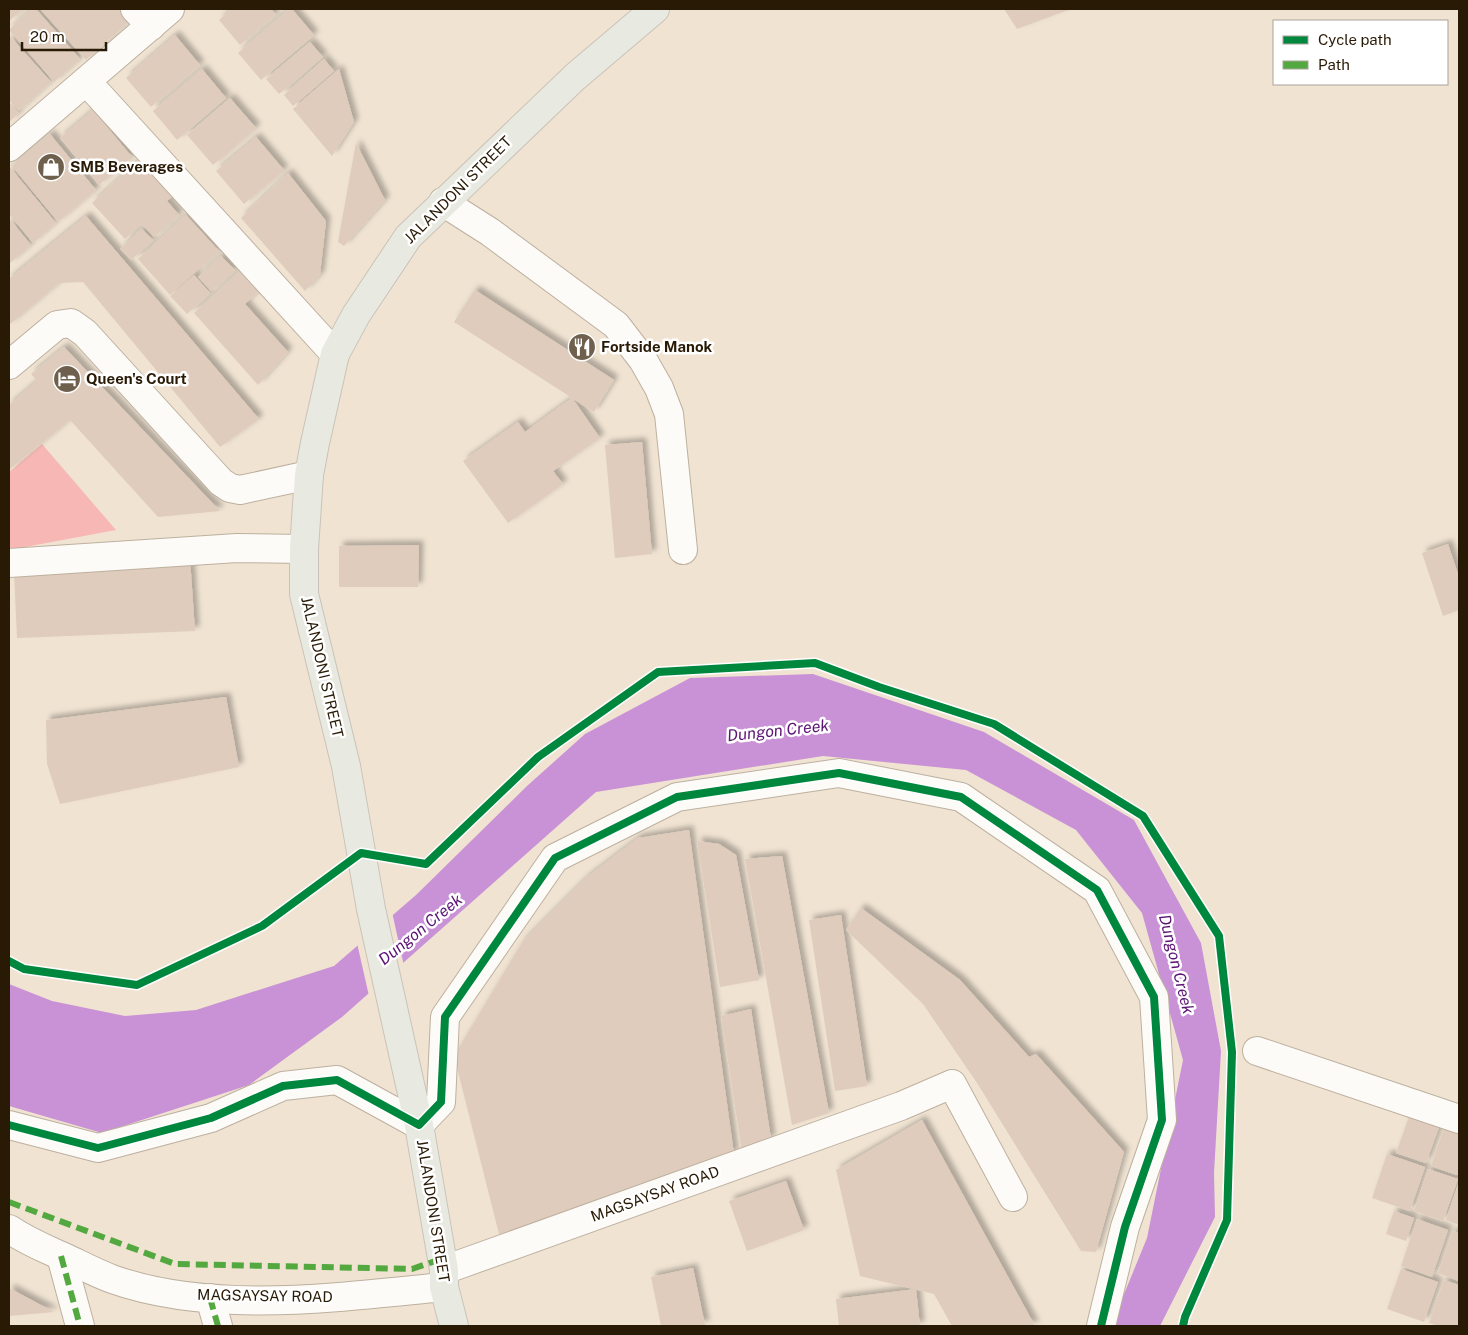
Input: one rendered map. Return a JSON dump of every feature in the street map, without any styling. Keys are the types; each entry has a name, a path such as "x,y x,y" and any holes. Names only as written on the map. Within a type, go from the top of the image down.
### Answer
{"main road":[{"name":"JALANDONI STREET","path":"454,1326 416,1112 371,910 346,766 304,594 304,549 309,475 335,354 356,314 408,237 575,78 654,9"}],"street":[{"path":"9,147 87,82 152,14"},
{"path":"87,82 335,354"},
{"path":"443,202 490,232 616,325 643,360 659,388 669,414 683,550"},
{"path":"9,365 57,325 71,323 85,333 221,482 230,488 240,490 309,475"},
{"path":"9,563 237,548 304,549"},
{"path":"9,1125 98,1148 211,1118 283,1086 337,1080 416,1112 441,1102 445,1017 555,858 677,797 839,773 961,797 1097,890 1154,997 1162,1120 1126,1227 1101,1326"},
{"path":"1257,1051 1459,1119"},
{"name":"MAGSAYSAY ROAD","path":"9,1229 33,1245 112,1278 157,1291 210,1298 312,1299 444,1278 901,1106 952,1084 1013,1196"},
{"path":"61,1256 80,1326"},
{"path":"210,1298 218,1326"}],"shaded area":[{"path":"42,444 116,530 9,550 9,472"}],"water":[{"name":"Dungon Creek","path":"813,674 984,732 1134,820 1201,943 1221,1051 1214,1173 1215,1217 1160,1326 1116,1326 1120,1304 1147,1238 1183,1060 1142,913 1076,830 966,770 823,756 596,792 342,1017 249,1085 102,1133 9,1106 9,984 52,1001 125,1016 196,1010 334,966 416,895 527,786 585,734 690,678"}],"pier":[{"path":"392,912 404,966 369,996 357,943"}],"building":[{"path":"9,9 23,9 9,21"},
{"path":"31,9 36,9 80,59 54,82 9,30"},
{"path":"40,9 125,9 133,18 86,60"},
{"path":"232,9 271,9 276,14 240,45 219,20"},
{"path":"289,9 292,9 314,35 261,80 238,53"},
{"path":"1004,9 1067,9 1068,10 1017,29"},
{"path":"9,35 51,82 19,111 9,100"},
{"path":"175,35 200,65 151,107 126,78"},
{"path":"310,42 323,57 279,94 266,79"},
{"path":"324,59 334,71 293,106 284,95"},
{"path":"202,69 226,98 177,140 153,111"},
{"path":"339,69 354,122 332,156 293,109"},
{"path":"230,98 256,128 213,165 187,135"},
{"path":"9,102 19,113 9,122"},
{"path":"93,110 132,157 99,185 60,138"},
{"path":"50,134 96,190 58,222 12,166"},
{"path":"256,137 284,170 244,204 216,171"},
{"path":"356,143 385,200 344,246 338,242"},
{"path":"142,157 175,194 167,201 179,215 154,237 142,224 148,218 125,239 92,203"},
{"path":"9,166 56,223 33,243 9,214"},
{"path":"288,173 326,221 320,275 305,291 241,218"},
{"path":"186,215 219,251 170,295 138,259"},
{"path":"86,216 259,419 220,447 83,282 59,283 9,325 9,279"},
{"path":"9,218 31,245 9,264"},
{"path":"142,229 153,240 131,260 120,249"},
{"path":"221,256 235,270 211,291 198,277"},
{"path":"241,270 259,291 245,304 288,352 258,385 194,313"},
{"path":"194,275 210,293 187,314 170,296"},
{"path":"475,290 614,380 594,412 573,399 600,438 553,471 563,484 508,523 463,461 518,422 525,432 572,398 454,322"},
{"path":"64,347 220,511 158,517 70,420 9,470 9,405 37,381 31,374"},
{"path":"642,442 652,554 615,558 605,445"},
{"path":"1448,544 1459,577 1459,610 1443,616 1422,553"},
{"path":"419,545 418,587 339,587 339,546"},
{"path":"190,559 195,631 17,638 14,572"},
{"path":"226,697 239,767 60,804 47,764 46,720"},
{"path":"689,830 734,1154 500,1238 454,1056 523,941 586,878 638,838"},
{"path":"697,841 719,844 736,855 759,980 720,987"},
{"path":"782,856 829,1113 792,1125 745,859"},
{"path":"861,908 960,980 1029,1057 1036,1054 1124,1152 1096,1252 1081,1251 977,1083 923,1004 846,930"},
{"path":"841,915 867,1086 835,1091 809,920"},
{"path":"751,1009 771,1139 742,1152 721,1016"},
{"path":"1411,1111 1441,1122 1426,1163 1396,1153"},
{"path":"922,1120 1035,1326 952,1326 934,1294 860,1276 836,1170"},
{"path":"1445,1125 1459,1130 1459,1167 1457,1175 1431,1166"},
{"path":"1387,1154 1425,1167 1410,1211 1372,1198"},
{"path":"1428,1169 1458,1179 1443,1221 1414,1211"},
{"path":"786,1181 804,1230 747,1251 729,1201"},
{"path":"1459,1182 1459,1225 1446,1220"},
{"path":"1394,1211 1414,1218 1406,1241 1386,1234"},
{"path":"1417,1219 1448,1230 1432,1277 1401,1266"},
{"path":"1453,1231 1459,1233 1459,1281 1438,1273"},
{"path":"693,1268 705,1325 661,1326 651,1277"},
{"path":"1401,1269 1438,1282 1424,1322 1387,1309"},
{"path":"1444,1280 1459,1285 1459,1320 1457,1326 1438,1326 1429,1323"},
{"path":"9,1288 54,1312 9,1316"},
{"path":"916,1289 920,1326 839,1326 836,1299"}],"marked path":[{"path":"9,1202 175,1264 412,1269 441,1259"},
{"path":"61,1256 80,1326"},
{"path":"210,1298 218,1326"}],"cycle path":[{"path":"9,961 24,969 137,985 262,926 361,853 426,864 538,757 658,672 815,663 879,687 994,724 1143,816 1219,936 1232,1052 1227,1220 1185,1317 1183,1326"},
{"path":"9,1125 98,1148 211,1118 283,1086 337,1080 419,1125 441,1102 445,1017 555,858 677,797 839,773 961,797 1097,890 1154,997 1162,1120 1125,1227 1101,1326"}],"place":[{"name":"SMB Beverages","path":"51,167"},
{"name":"Fortside Manok","path":"582,347"},
{"name":"Queen's Court","path":"67,379"}]}
